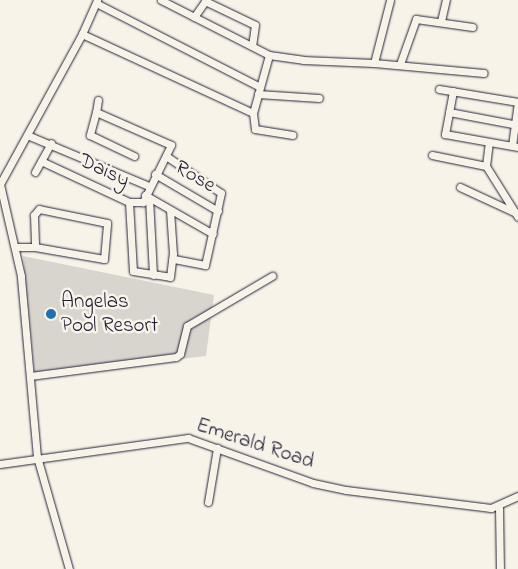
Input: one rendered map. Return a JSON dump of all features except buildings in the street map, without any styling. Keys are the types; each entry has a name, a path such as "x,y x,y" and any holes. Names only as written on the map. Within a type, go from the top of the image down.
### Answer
{"street":[{"path":"161,0 175,3 194,17 269,55 303,60 400,64 484,73"},
{"path":"374,63 390,0"},
{"path":"441,21 446,0"},
{"path":"194,17 205,1 255,25 252,46"},
{"path":"70,569 37,457 22,276 0,184 82,34 96,2 259,90 319,98"},
{"path":"400,64 416,19 441,21 472,27"},
{"path":"82,34 253,113"},
{"path":"269,55 253,113 257,131 293,135"},
{"path":"439,89 453,91 518,102 515,146 445,134 453,91"},
{"path":"98,100 90,135 134,156"},
{"path":"96,112 168,142 171,145 149,186 147,197 152,275 169,277 173,260 170,210"},
{"path":"449,112 516,125"},
{"path":"27,135 51,143 149,186"},
{"path":"35,172 51,143"},
{"path":"489,143 486,166 517,215"},
{"path":"166,156 220,189 218,211 205,265 173,260"},
{"path":"432,156 486,166"},
{"name":"Daisy","path":"41,161 129,202 130,268 152,275"},
{"name":"Rose","path":"155,174 218,211"},
{"path":"460,187 517,215"},
{"path":"129,202 142,203 147,197"},
{"path":"147,197 213,234"},
{"path":"16,247 35,247 104,259 107,223 39,209 34,215 35,247"},
{"path":"30,376 176,357 180,354 187,326 272,276"},
{"name":"Emerald Road","path":"0,464 37,457 184,438 333,488 499,508"},
{"path":"208,502 217,448"},
{"path":"500,569 499,508 518,496"}],"shaded area":[{"path":"23,256 214,295 206,356 35,376"}],"place":[{"name":"Angelas Pool Resort","path":"51,314"}]}
